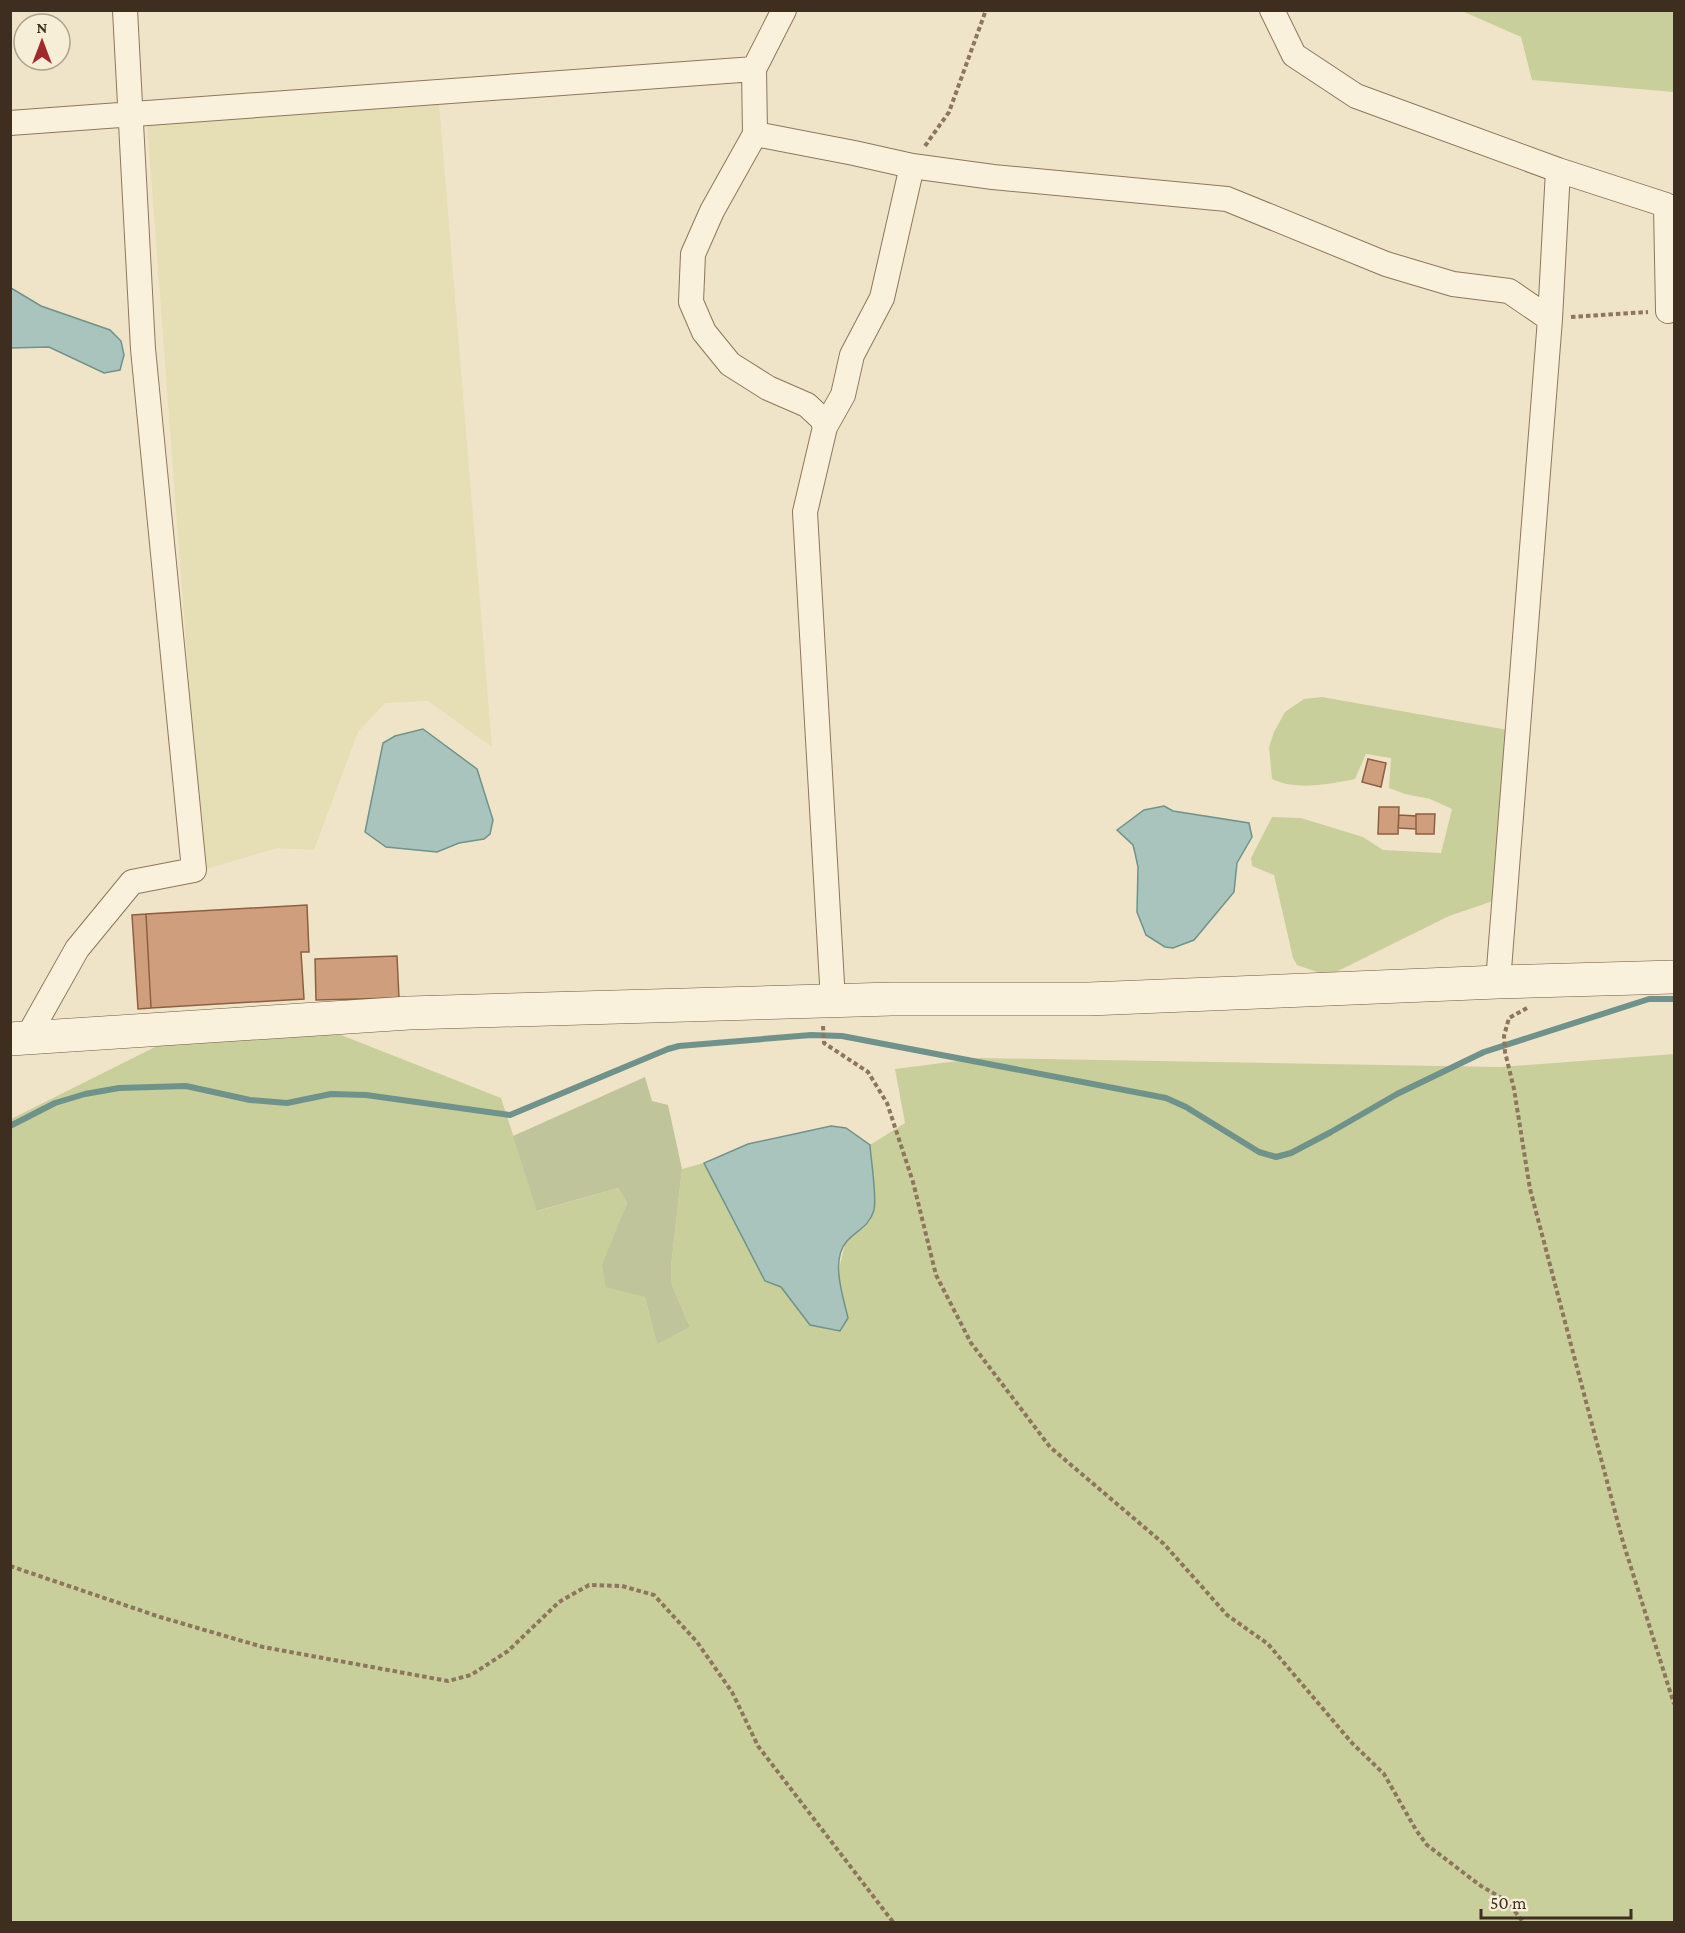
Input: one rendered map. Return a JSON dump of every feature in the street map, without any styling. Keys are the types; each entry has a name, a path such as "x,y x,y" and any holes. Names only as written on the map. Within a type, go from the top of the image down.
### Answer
{"street":[{"path":"19,1039 77,949 132,882 194,870 143,349 125,10"},
{"path":"784,10 754,69 756,134 711,211 693,254 691,302 704,332 730,364 768,388 807,405 822,419 825,427"},
{"path":"1272,10 1294,55 1356,96 1558,170 1666,205 1668,311"},
{"path":"10,123 754,69"},
{"path":"756,134 912,166 993,177 1227,199 1386,264 1453,284 1509,291 1550,319"},
{"path":"828,1013 805,512 825,427 843,395 852,356 882,298 912,166"},
{"path":"1498,982 1550,319 1558,170"},
{"path":"19,1039 409,1013 828,1013 1089,999 1674,977"}],"path":[{"path":"912,166 949,112 986,10"},
{"path":"1550,319 1668,311"},
{"path":"828,1013 824,1043 867,1072 887,1103 913,1182 936,1275 971,1342 1050,1447 1164,1544 1227,1615 1268,1644 1352,1743 1384,1774 1427,1845 1481,1886 1508,1901 1523,1923"},
{"path":"1504,1035 1505,1052 1514,1089 1530,1189 1623,1542 1674,1704"},
{"path":"10,1566 160,1617 263,1647 448,1681 471,1675 508,1651 559,1602 589,1585 622,1586 654,1594 697,1642 732,1692 758,1746 893,1923"}],"shaded area":[{"path":"439,103 492,747 428,701 385,703 358,732 314,850 277,848 203,870 147,122"}],"green space":[{"path":"1462,11 1674,11 1674,92 1532,80 1521,37"},
{"path":"1322,697 1508,730 1496,900 1449,916 1336,972 1320,973 1297,965 1293,958 1274,875 1252,866 1251,858 1272,817 1301,818 1363,837 1383,850 1441,853 1452,809 1430,799 1389,788 1391,758 1366,754 1355,779 1335,783 1302,786 1272,779 1269,747 1285,712 1304,699"},
{"path":"185,1032 341,1035 501,1098 538,1211 618,1188 627,1203 603,1265 645,1297 657,1343 690,1327 672,1285 671,1267 682,1169 704,1163 765,1281 781,1287 810,1325 848,1318 838,1274 845,1243 869,1222 875,1207 870,1145 905,1123 895,1069 981,1058 1500,1067 1674,1054 1674,1922 11,1922 11,1119"},
{"path":"645,1077 652,1101 668,1105 682,1169 671,1267 672,1285 690,1327 657,1344 645,1297 606,1287 602,1265 627,1203 618,1188 537,1211 513,1136"}],"water":[{"path":"11,288 41,306 110,330 121,341 124,355 120,370 104,373 49,347 11,348"},
{"path":"423,729 477,769 493,820 490,834 484,839 459,843 437,852 386,847 365,832 383,743 395,736"},
{"path":"1164,806 1173,811 1249,823 1252,837 1237,863 1234,892 1194,940 1173,948 1165,947 1146,935 1137,912 1138,867 1133,845 1117,830 1144,810"},
{"path":"831,1126 846,1128 870,1145 875,1196 872,1216 847,1241 839,1258 839,1278 848,1318 840,1331 810,1325 781,1287 765,1281 704,1163 748,1144"}],"building":[{"path":"1368,759 1386,763 1381,787 1362,782"},
{"path":"1379,807 1399,807 1398,834 1378,834"},
{"path":"1416,814 1435,814 1434,834 1416,834"},
{"path":"1399,815 1416,816 1416,829 1398,828"},
{"path":"307,905 309,952 301,952 304,999 151,1008 146,914"},
{"path":"146,914 151,1008 138,1009 132,915"},
{"path":"397,956 399,998 316,1000 315,959"}],"waterway":[{"path":"10,1126 55,1103 85,1094 119,1088 186,1086 250,1100 287,1103 331,1094 366,1095 510,1115 679,1046 811,1035 842,1036 1166,1098 1186,1107 1259,1152 1276,1157 1291,1153 1397,1094 1484,1052 1649,999 1674,999"}]}
